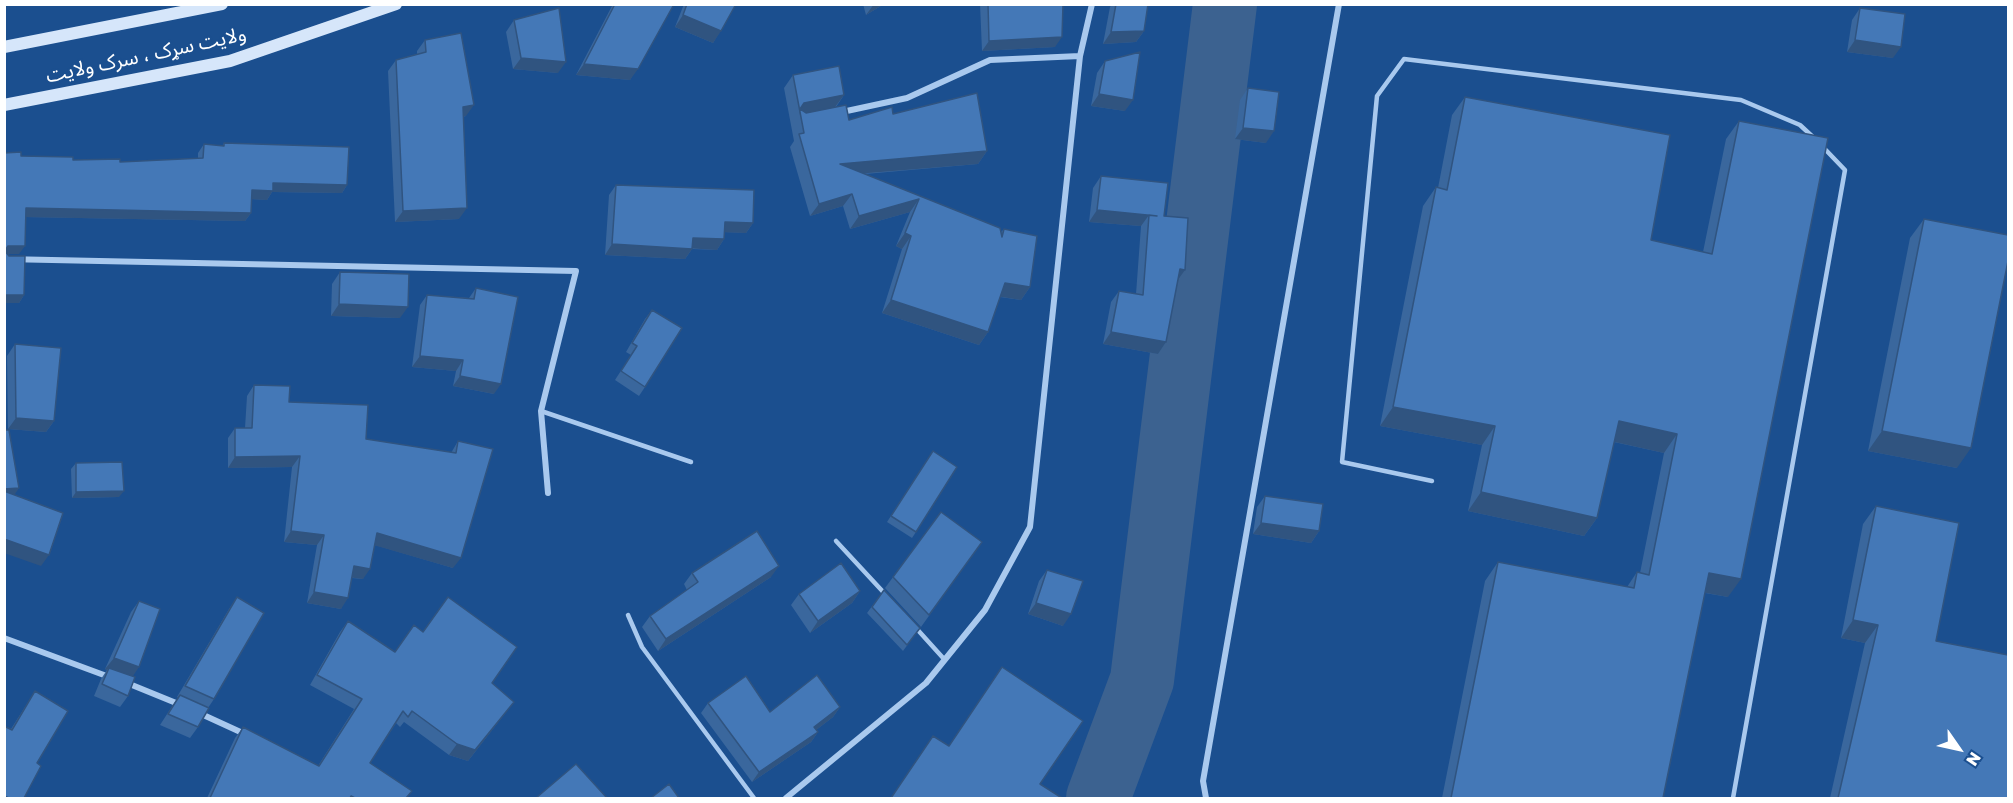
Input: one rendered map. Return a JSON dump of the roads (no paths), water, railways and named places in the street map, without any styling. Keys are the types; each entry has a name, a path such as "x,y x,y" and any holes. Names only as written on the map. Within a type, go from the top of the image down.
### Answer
{"main road":[{"name":"ولایت سړک ، سرک ولایت","path":"4,47 222,4"},
{"name":"ولایت سړک ، سرک ولایت","path":"4,105 230,61 396,4"}],"street":[{"path":"786,798 926,682 985,610 1030,527 1080,56 1092,4"},
{"path":"1206,798 1203,781 1339,4"},
{"path":"829,114 907,98 990,60 1080,56"},
{"path":"4,260 576,271 540,411 548,493"},
{"path":"4,638 160,695 256,740"}],"lane":[{"path":"1432,481 1342,462 1377,96 1404,59 1741,100 1800,125 1845,170 1733,798"},
{"path":"540,411 691,462"},
{"path":"836,541 890,600"},
{"path":"628,615 642,647 754,798"},
{"path":"913,625 944,659"}],"waterway":[{"path":"1098,798 1142,680 1225,4"}]}
